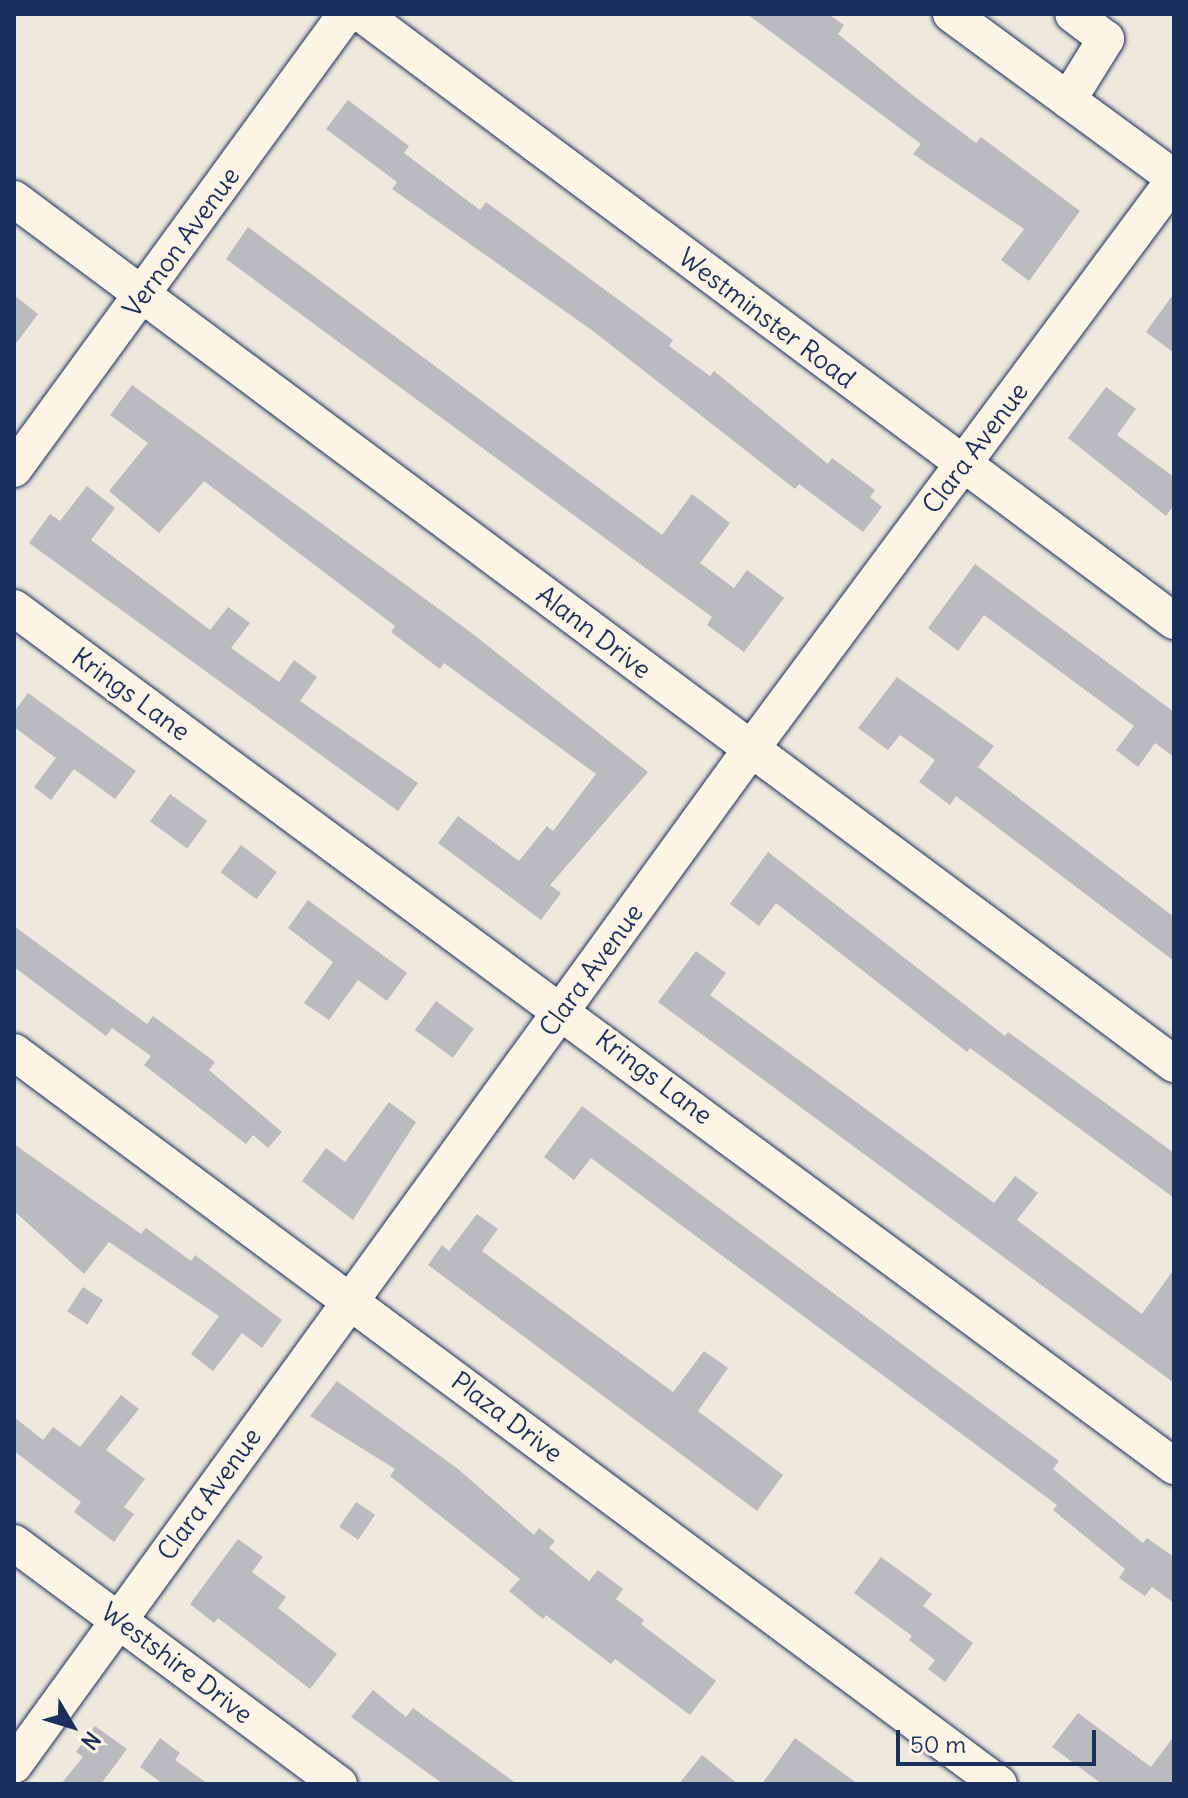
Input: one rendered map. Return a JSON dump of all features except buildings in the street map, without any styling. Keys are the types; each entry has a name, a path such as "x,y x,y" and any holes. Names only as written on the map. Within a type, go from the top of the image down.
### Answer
{"street":[{"name":"Vernon Avenue","path":"14,469 346,14"},
{"name":"Westminster Road","path":"362,14 1174,621"},
{"path":"951,14 1174,179"},
{"path":"1068,100 1108,27 1073,14"},
{"name":"Clara Avenue","path":"14,1765 751,749 1174,179"},
{"name":"Alann Drive","path":"14,199 1174,1064"},
{"name":"Krings Lane","path":"14,608 562,1009 1174,1466"},
{"name":"Plaza Drive","path":"14,1052 999,1784"},
{"name":"Westshire Drive","path":"14,1543 339,1784"}]}
